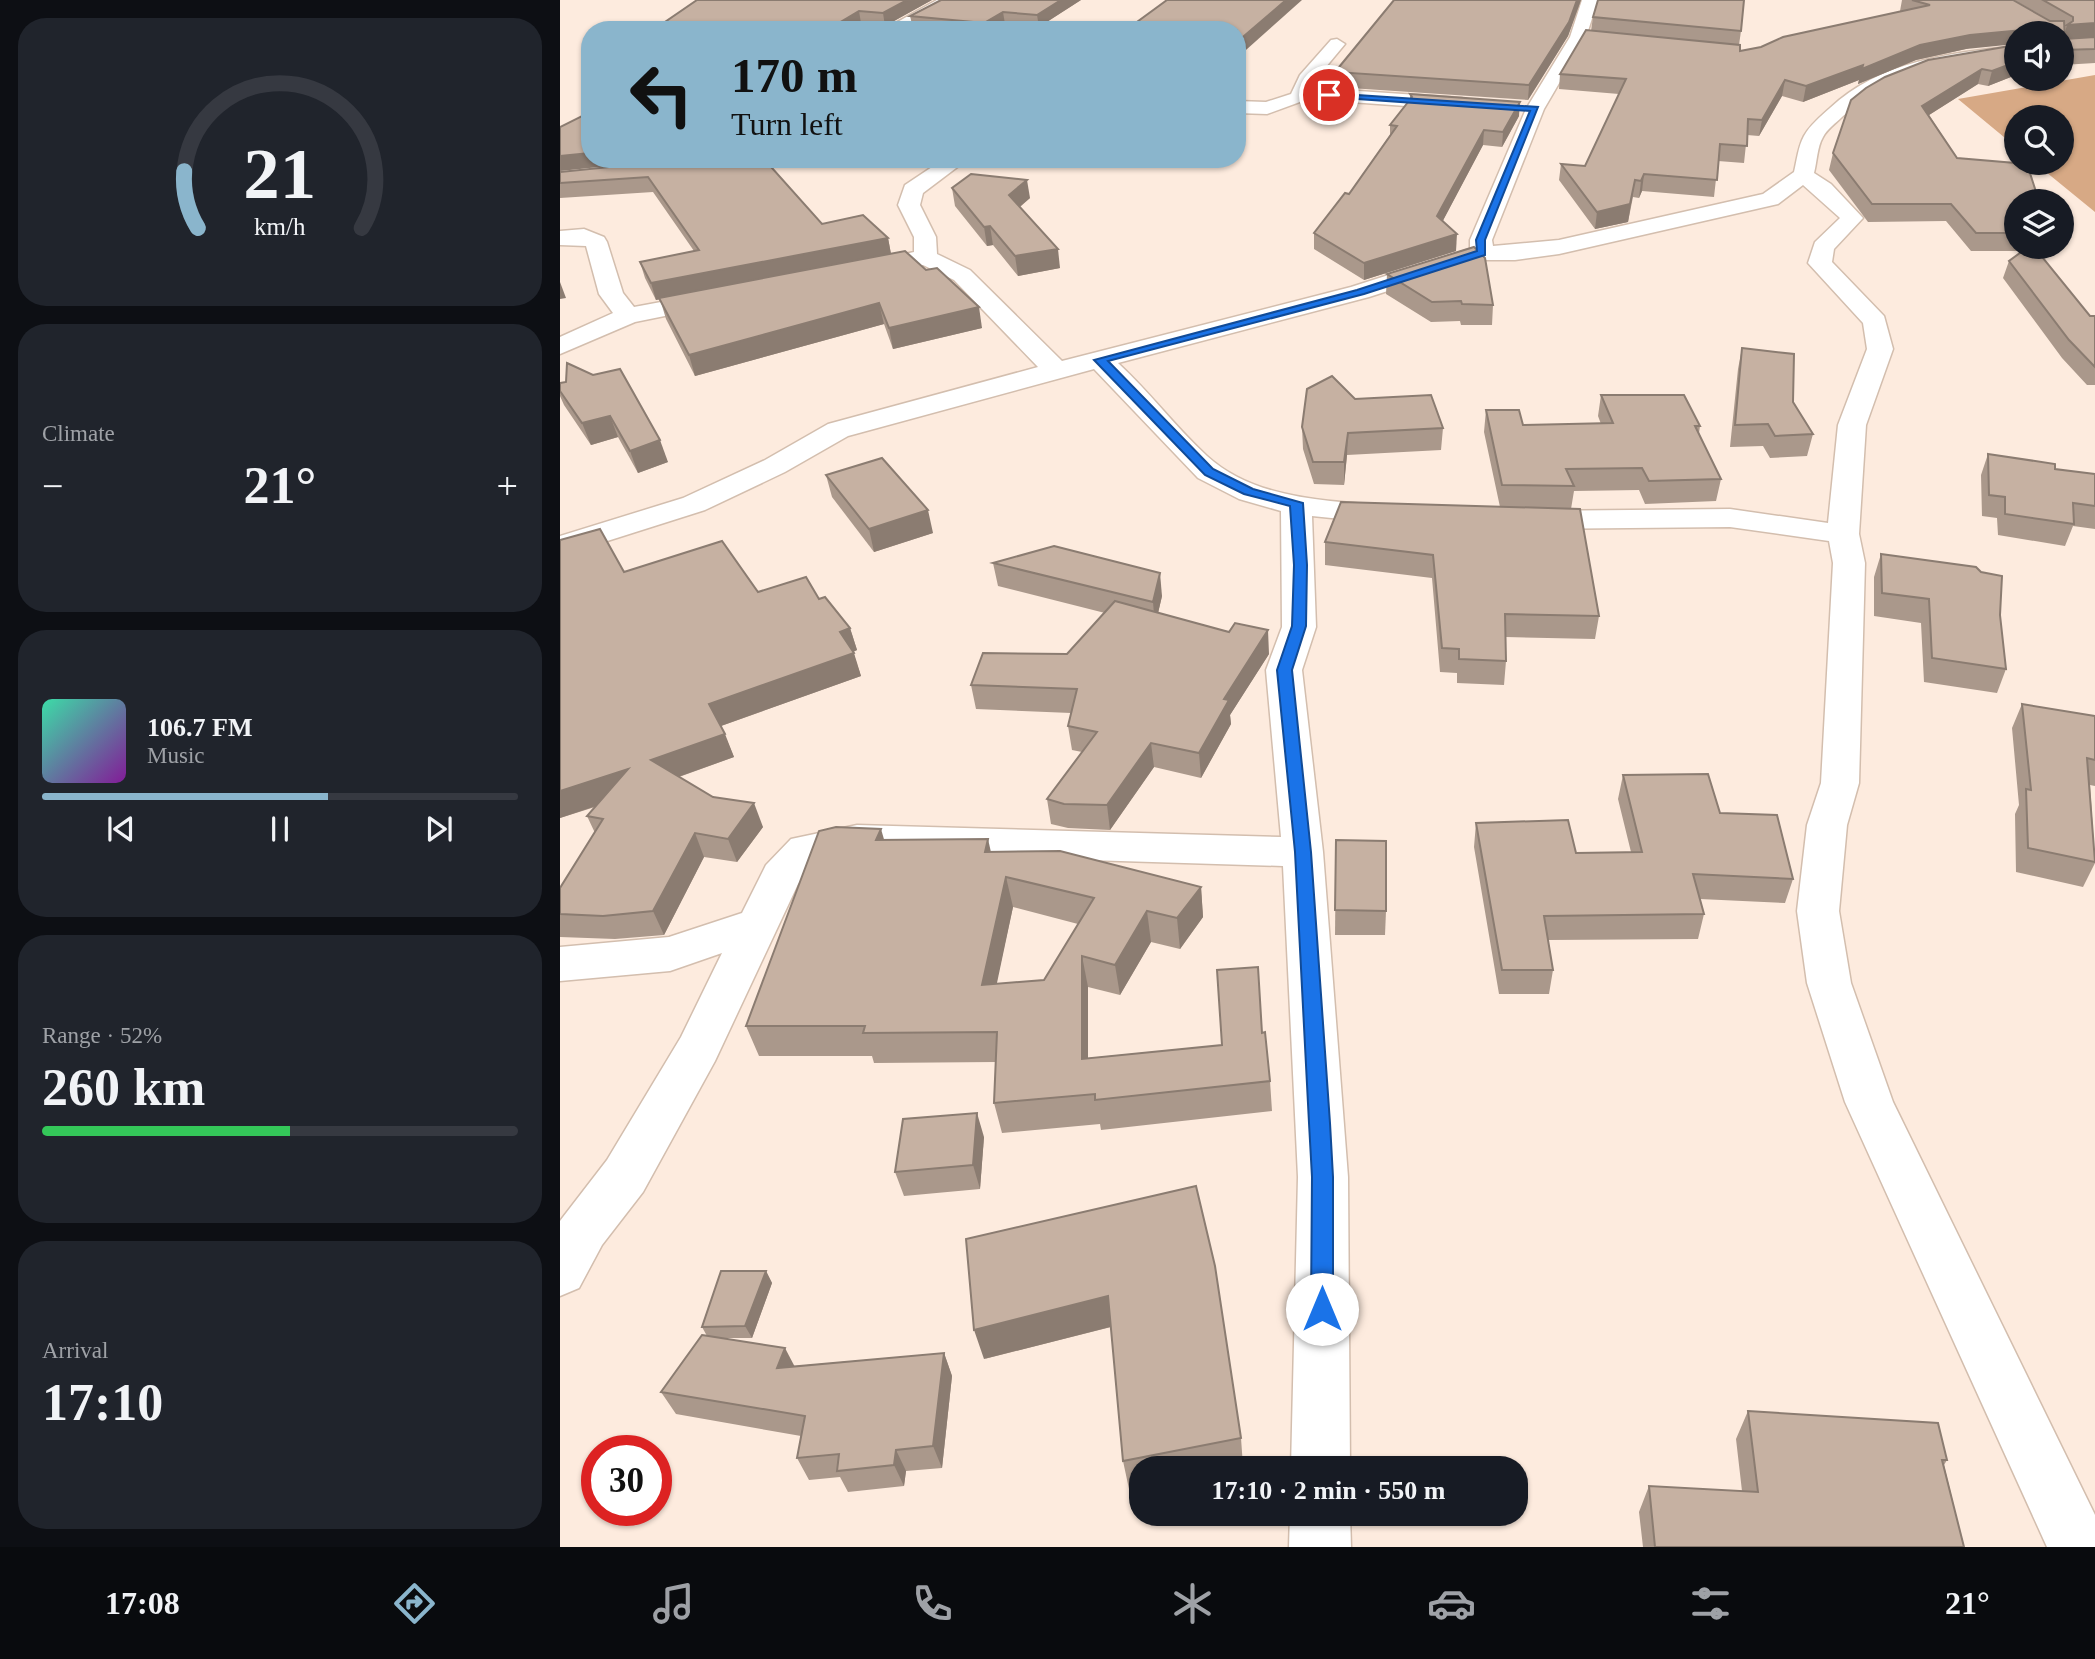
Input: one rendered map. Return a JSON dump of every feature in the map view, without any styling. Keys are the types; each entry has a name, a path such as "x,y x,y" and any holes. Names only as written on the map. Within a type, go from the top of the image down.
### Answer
{"street":[{"path":"909,21 943,4 999,0"},
{"path":"1482,253 1481,240 1528,108 1584,37 1590,0"},
{"path":"1246,107 1267,108 1298,98 1304,93 1306,79 1337,44"},
{"path":"560,546 694,504 775,466 838,430 1360,292 1482,253 1515,253 1559,247 1770,199 1803,175 1812,138 1837,110 1867,88 1886,77 1933,63 2004,53"},
{"path":"1304,93 1481,105"},
{"path":"926,257 925,237 909,205 913,190 945,168"},
{"path":"1803,175 1823,189 1852,218 1823,247 1820,263 1875,321 1880,349 1853,425 1843,534 1849,563 1840,783 1827,825 1818,911 1829,983 1869,1102 2082,1538"},
{"path":"560,238 584,236 596,242 611,294 628,316"},
{"path":"845,273 926,257 962,275 1058,372"},
{"path":"560,346 628,316 737,295"},
{"path":"1100,360 1143,401 1187,452 1209,472 1249,491 1296,503 1340,512 1425,517"},
{"path":"1296,503 1300,565 1299,626 1284,670 1303,852 1323,1177 1321,1456"},
{"path":"1506,520 1730,518 1843,534"},
{"path":"560,1271 584,1228 625,1177 699,1048 781,876 805,849 857,839 1303,852"},
{"path":"560,964 670,954 758,924"},
{"path":"1320,1526 1320,1547"}],"shaded area":[{"path":"2095,75 2095,212 2074,195 2074,189 2067,189 2050,175 2074,175 2074,105 2004,105 2004,137 1958,99 2004,91 2074,91 2074,79"}],"building":[{"path":"697,0 907,0 883,13 859,11 842,21 666,21"},
{"path":"941,0 1061,0 1037,15 1003,12 987,21 910,16"},
{"path":"1167,0 1286,0 1246,34 1246,21 1138,21"},
{"path":"1394,0 1577,0 1569,22 1529,85 1335,72"},
{"path":"1598,0 1744,0 1741,31 1593,17"},
{"path":"1912,0 2013,0 2050,21 2004,21 2004,32 1920,45 1862,69 1863,65 1806,86 1785,80 1762,120 1748,119 1747,146 1720,144 1717,180 1644,174 1641,181 1635,180 1630,204 1597,212 1561,164 1585,166 1626,79 1560,74 1586,30 1740,45 1740,51 1761,47 1783,37 1930,5"},
{"path":"2043,0 2095,0 2095,23 2074,24 2073,17"},
{"path":"2095,37 2095,49 2074,50 2074,38"},
{"path":"2004,47 2004,66 1992,71 1982,69 1922,106 1957,158 2004,162 2004,175 2031,175 2035,189 2004,189 2004,233 1976,233 1951,204 1872,204 1833,153 1851,100 1885,77 1928,60"},
{"path":"1410,94 1520,102 1503,132 1484,130 1437,216 1457,234 1364,263 1314,233 1345,193 1349,194 1397,126 1390,125 1412,97"},
{"path":"581,116 581,154 560,156 560,127"},
{"path":"599,168 772,168 822,224 863,215 888,238 651,283 640,262 699,250 648,177 560,183 560,172"},
{"path":"971,174 1027,180 1009,195 1058,249 1015,256 990,226 984,227 952,188"},
{"path":"1474,247 1485,258 1493,305 1462,304 1461,301 1432,302 1387,274"},
{"path":"905,251 926,270 937,268 979,307 889,328 879,303 689,355 659,298"},
{"path":"2044,259 2090,316 2095,316 2095,367 2069,340 2009,261"},
{"path":"1742,348 1794,354 1793,402 1813,434 1775,436 1768,424 1735,425"},
{"path":"567,363 593,375 620,369 660,440 630,451 610,416 582,423 560,391 560,383 566,382"},
{"path":"1332,376 1355,399 1431,395 1443,428 1348,433 1344,462 1313,462 1302,427 1307,389"},
{"path":"1601,395 1684,395 1700,426 1695,426 1721,479 1649,481 1642,468 1566,469 1574,486 1502,485 1486,410 1519,410 1523,425 1613,423"},
{"path":"1988,454 2055,464 2055,469 2095,474 2095,506 2073,503 2074,524 2005,514 2005,497 1989,495"},
{"path":"882,458 928,510 869,529 826,475"},
{"path":"1341,502 1580,509 1599,616 1505,614 1506,661 1459,659 1459,649 1442,648 1433,555 1325,542"},
{"path":"600,529 624,572 722,541 758,592 806,577 819,599 825,597 850,628 840,632 854,653 709,704 725,734 651,760 713,797 754,803 728,839 695,833 653,911 603,916 560,914 560,888 603,819 587,816 628,769 560,791 560,540"},
{"path":"1054,546 1160,573 1153,602 993,563"},
{"path":"1881,554 1976,567 1981,572 2002,576 2000,615 2006,669 1932,658 1929,599 1882,593"},
{"path":"1115,601 1229,632 1235,623 1268,630 1224,699 1229,700 1199,753 1151,743 1107,805 1064,804 1047,799 1097,732 1068,726 1077,689 971,685 983,653 1067,654"},
{"path":"2022,704 2095,716 2095,760 2087,758 2095,862 2028,848 2026,789 2031,790"},
{"path":"1708,774 1720,813 1777,815 1793,879 1693,874 1704,914 1544,916 1553,970 1502,970 1476,823 1568,820 1576,853 1642,852 1623,775"},
{"path":"836,827 881,829 876,840 988,839 985,852 1060,851 1201,887 1177,918 1147,911 1115,965 1082,956 1082,1059 1222,1045 1217,970 1258,967 1262,1033 1265,1032 1270,1081 1095,1100 1095,1094 994,1103 997,1032 863,1033 865,1026 746,1026 819,831","holes":["1006,877 1094,898 1044,980 982,985"]},
{"path":"1336,840 1386,841 1386,911 1335,910"},
{"path":"977,1113 973,1165 895,1172 903,1119"},
{"path":"1196,1186 1215,1266 1241,1438 1149,1456 1129,1456 1129,1460 1123,1461 1108,1296 974,1330 966,1239"},
{"path":"721,1271 766,1271 745,1326 702,1327"},
{"path":"702,1335 785,1348 777,1368 944,1353 933,1446 896,1450 894,1465 837,1471 839,1454 797,1458 805,1416 661,1392"},
{"path":"1748,1411 1938,1423 1947,1460 1942,1460 1964,1547 1655,1547 1649,1486 1758,1492"}],"route":[{"path":"1322,1309 1323,1177 1320,1123 1303,852 1284,670 1299,626 1300,565 1296,503 1249,491 1209,472 1187,452 1143,401 1100,360 1360,292 1482,253 1481,240 1535,109 1329,95"}]}
